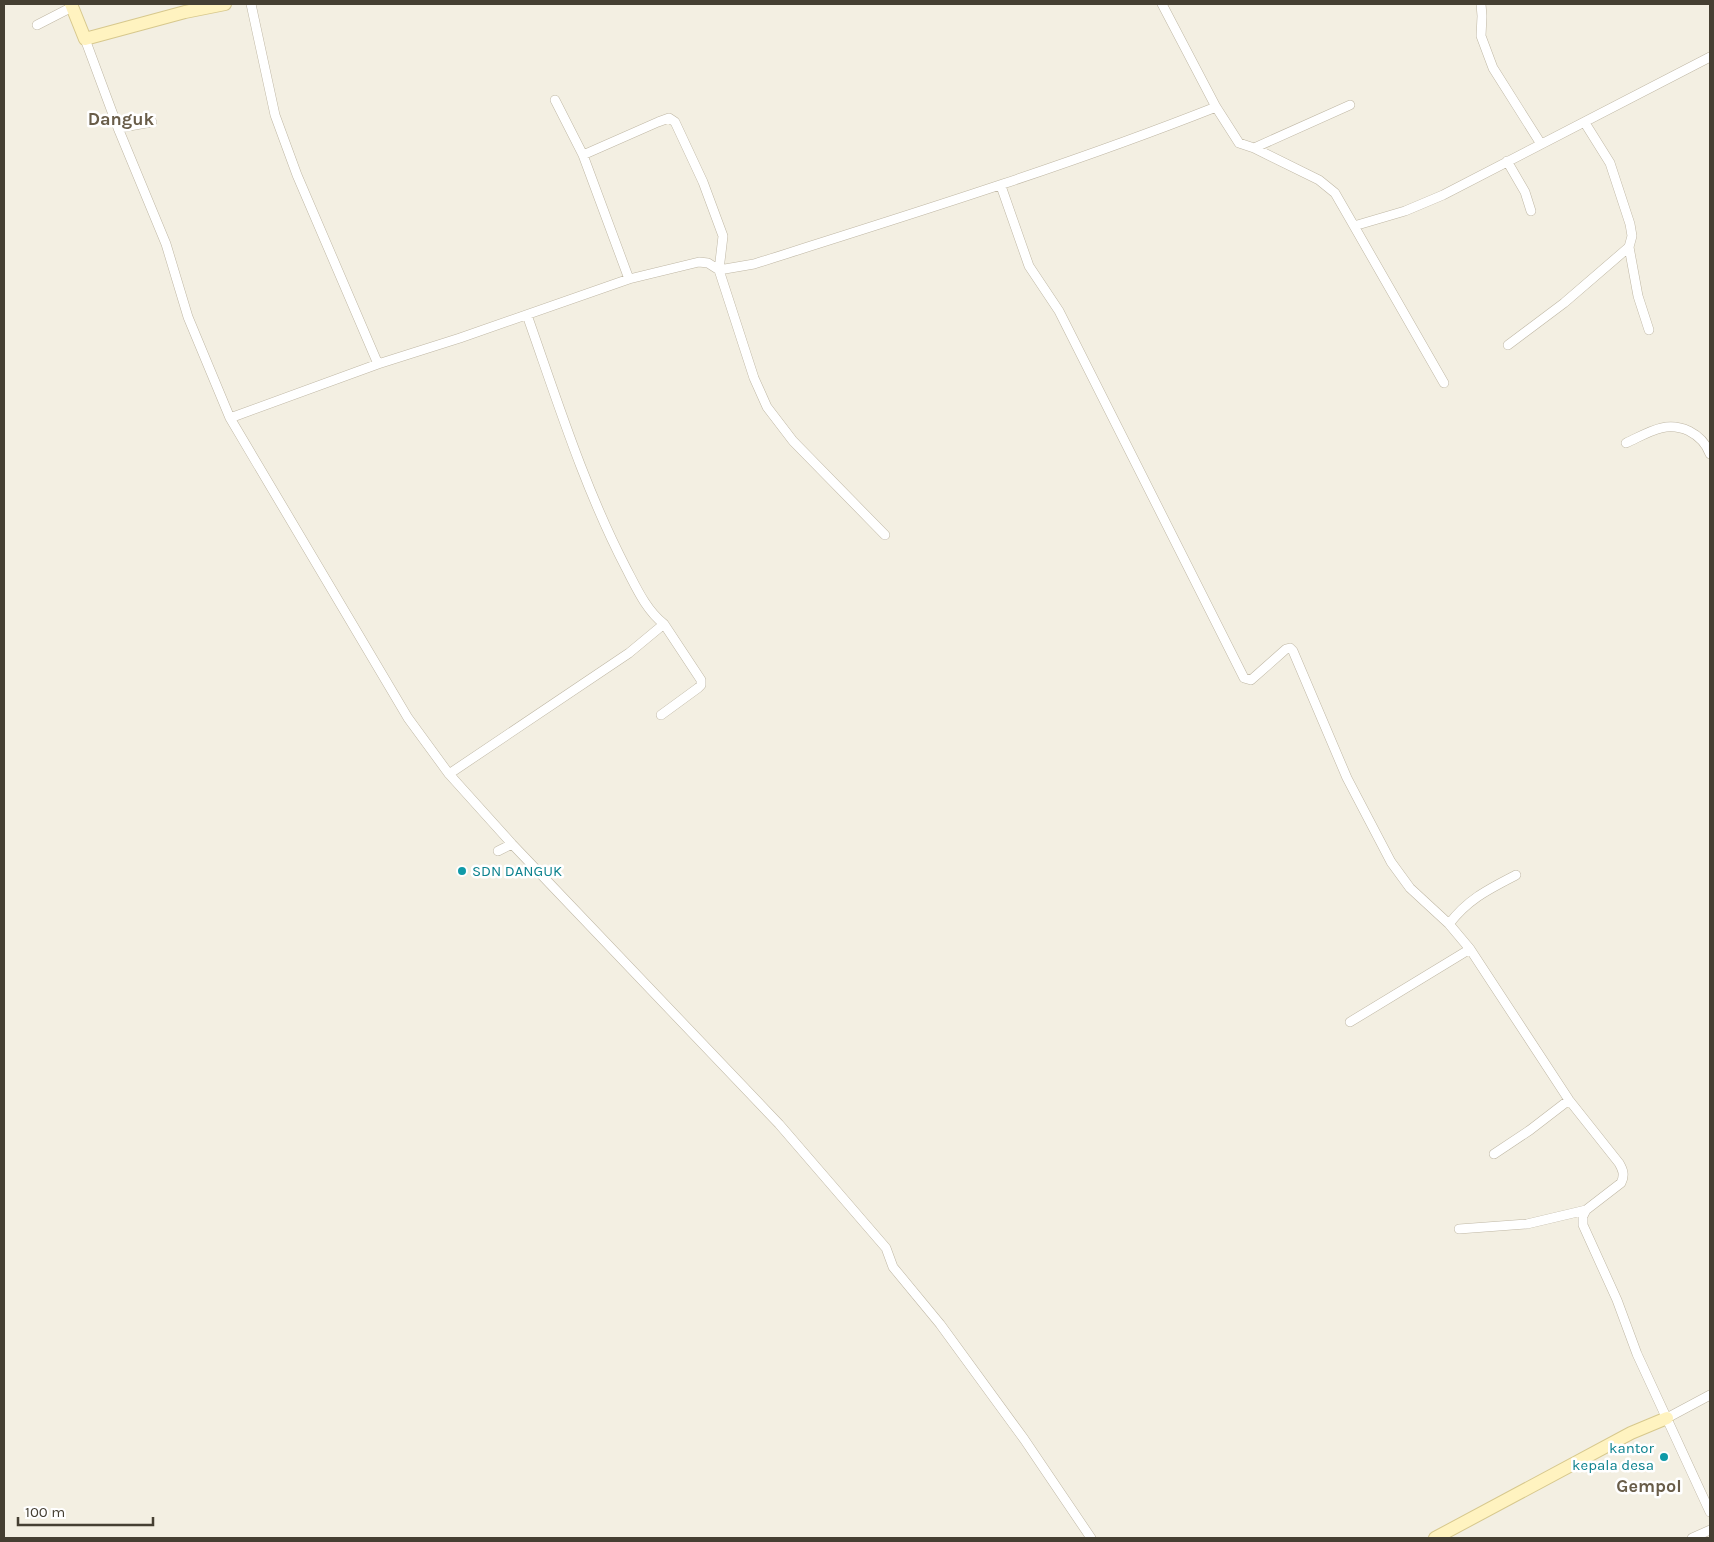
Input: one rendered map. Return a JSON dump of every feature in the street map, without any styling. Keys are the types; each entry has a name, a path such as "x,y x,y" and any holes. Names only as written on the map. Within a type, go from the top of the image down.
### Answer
{"street":[{"path":"85,39 185,12 225,4"},
{"path":"251,4 275,115 297,175 378,364"},
{"path":"1162,4 1216,107 1239,143 1254,148 1319,180 1335,193 1444,383"},
{"path":"1481,4 1481,36 1494,68 1541,144"},
{"path":"37,25 71,5 118,128 166,244 188,317 230,418 380,674 408,718 449,774 512,844 779,1124 886,1248 893,1267 940,1324 1024,1439 1091,1538"},
{"path":"1354,226 1412,208 1443,194 1585,123 1710,57"},
{"path":"555,100 583,155 629,279"},
{"path":"1254,148 1350,105"},
{"path":"230,418 378,364 629,279 700,262 708,263 719,270 754,264 1001,186 1131,140 1216,107"},
{"path":"583,155 658,122 669,118 672,119 688,147 723,236 719,270 754,378 768,407 793,441 885,535"},
{"path":"118,128 152,122"},
{"path":"1508,345 1564,303 1628,247 1632,236 1630,224 1610,163 1585,123"},
{"path":"1508,161 1525,192 1531,211"},
{"path":"1001,186 1029,266 1059,311 1244,678 1251,680 1286,649 1290,648 1293,651 1347,778 1391,862 1410,888 1450,924 1470,950 1569,1100 1619,1162 1623,1170 1624,1178 1621,1184 1586,1210 1527,1224 1459,1229"},
{"path":"1628,247 1638,296 1649,330"},
{"path":"527,315 594,502 638,590 655,618 664,624 701,680 701,685 698,688 661,715"},
{"path":"1626,443 1662,428 1679,426 1697,436 1708,447 1710,454"},
{"path":"449,774 629,653 664,624"},
{"path":"498,851 512,844"},
{"path":"1450,924 1460,909 1480,894 1516,875"},
{"path":"1350,1022 1470,950"},
{"path":"1494,1154 1530,1130 1569,1100"},
{"path":"1586,1210 1583,1216 1583,1225 1617,1300 1637,1354 1710,1512"},
{"path":"1435,1538 1631,1433 1667,1418 1710,1395"},
{"path":"1692,1538 1710,1530"}],"place":[{"name":"SDN DANGUK","path":"462,871"},
{"name":"kantor kepala desa","path":"1664,1457"}],"district":[{"name":"Danguk","path":"121,119"},
{"name":"Gempol","path":"1649,1486"}]}
